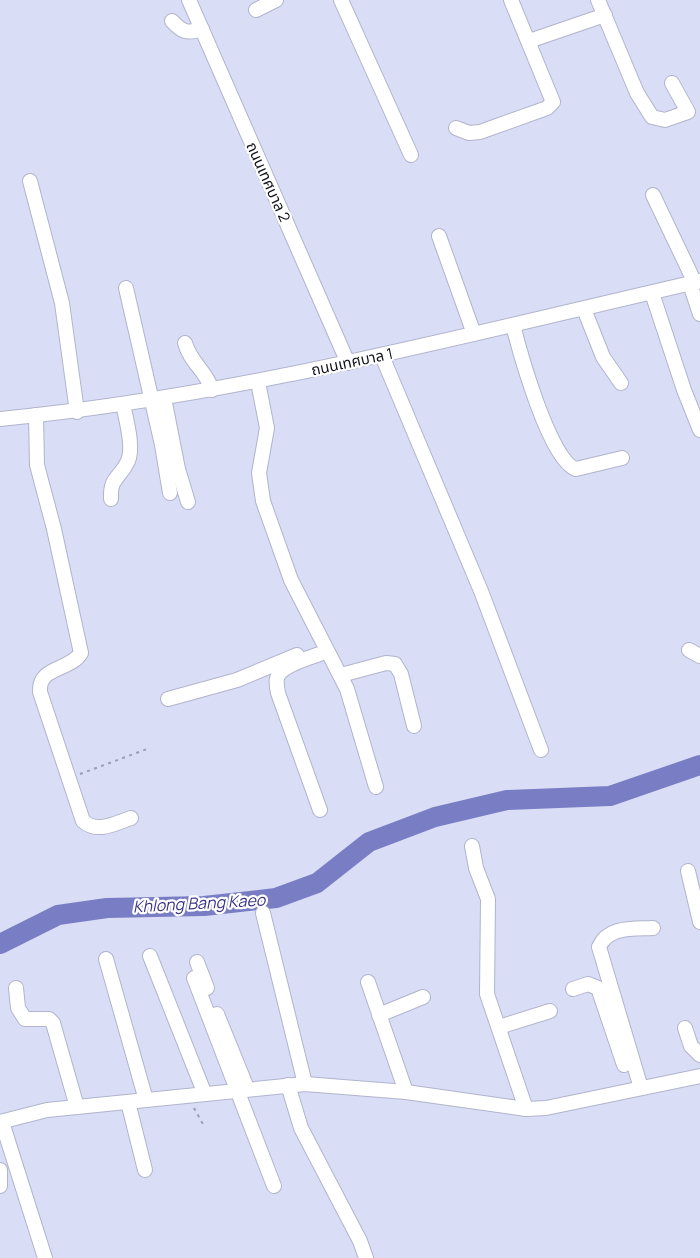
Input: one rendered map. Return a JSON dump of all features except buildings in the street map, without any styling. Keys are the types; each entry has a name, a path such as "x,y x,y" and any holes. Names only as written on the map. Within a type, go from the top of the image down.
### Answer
{"street":[{"name":"ถนนเทศบาล 2","path":"189,0 348,363"},
{"path":"256,10 276,0"},
{"path":"341,0 411,155"},
{"path":"456,128 469,133 480,132 551,105 553,97 511,0"},
{"path":"598,0 637,93 652,117 665,120 688,112 672,83"},
{"path":"529,41 605,15"},
{"path":"172,21 181,31 187,33 202,29"},
{"path":"30,181 62,303 77,412"},
{"path":"653,195 695,283 700,314"},
{"path":"439,236 474,334"},
{"name":"ถนนเทศบาล 1","path":"0,419 77,412 258,382 382,356 695,283"},
{"path":"126,288 188,502"},
{"path":"652,293 684,390 700,430"},
{"path":"584,309 603,357 621,383"},
{"path":"513,325 535,399 564,461 576,469 622,458"},
{"path":"185,343 189,356 205,374 212,390"},
{"path":"382,356 481,591 541,750"},
{"path":"258,382 267,428 259,472 263,501 284,563 341,675 376,787"},
{"path":"158,399 170,493"},
{"path":"111,499 113,480 128,461 128,432 123,404"},
{"path":"36,416 37,465 54,529 81,653 78,659 45,675 39,682 83,821 87,825 101,827 131,818"},
{"path":"168,699 237,680 326,648"},
{"path":"320,810 278,693 277,681 279,673 326,648"},
{"path":"341,675 386,663 395,664 401,674 414,726"},
{"path":"472,846 476,868 488,899 487,994 526,1109"},
{"path":"688,871 700,922"},
{"path":"263,914 305,1084"},
{"path":"637,1089 599,947 603,938 610,933 653,927"},
{"path":"150,956 204,1092"},
{"path":"106,959 146,1100"},
{"path":"197,962 274,1186"},
{"path":"194,978 242,1089"},
{"path":"368,982 406,1092"},
{"path":"573,989 588,984 598,988 637,1089"},
{"path":"16,988 18,1008 25,1019 48,1019 53,1023 77,1107"},
{"path":"380,1015 423,997"},
{"path":"499,1027 550,1011"},
{"path":"685,1028 691,1046 700,1055"},
{"path":"45,1258 1,1122 47,1110 204,1092 305,1084 406,1092 526,1109 546,1108 700,1076"},
{"path":"288,1085 301,1128 360,1241 366,1258"},
{"path":"128,1102 145,1170"},
{"path":"0,1170 0,1186"}],"path":[{"path":"69,778 147,749"},
{"path":"186,1095 204,1126"}],"waterway":[{"name":"Khlong Bang Kaeo","path":"0,944 58,915 107,908 204,906 276,898 317,883 369,842 435,817 507,800 610,796 700,765"}]}
